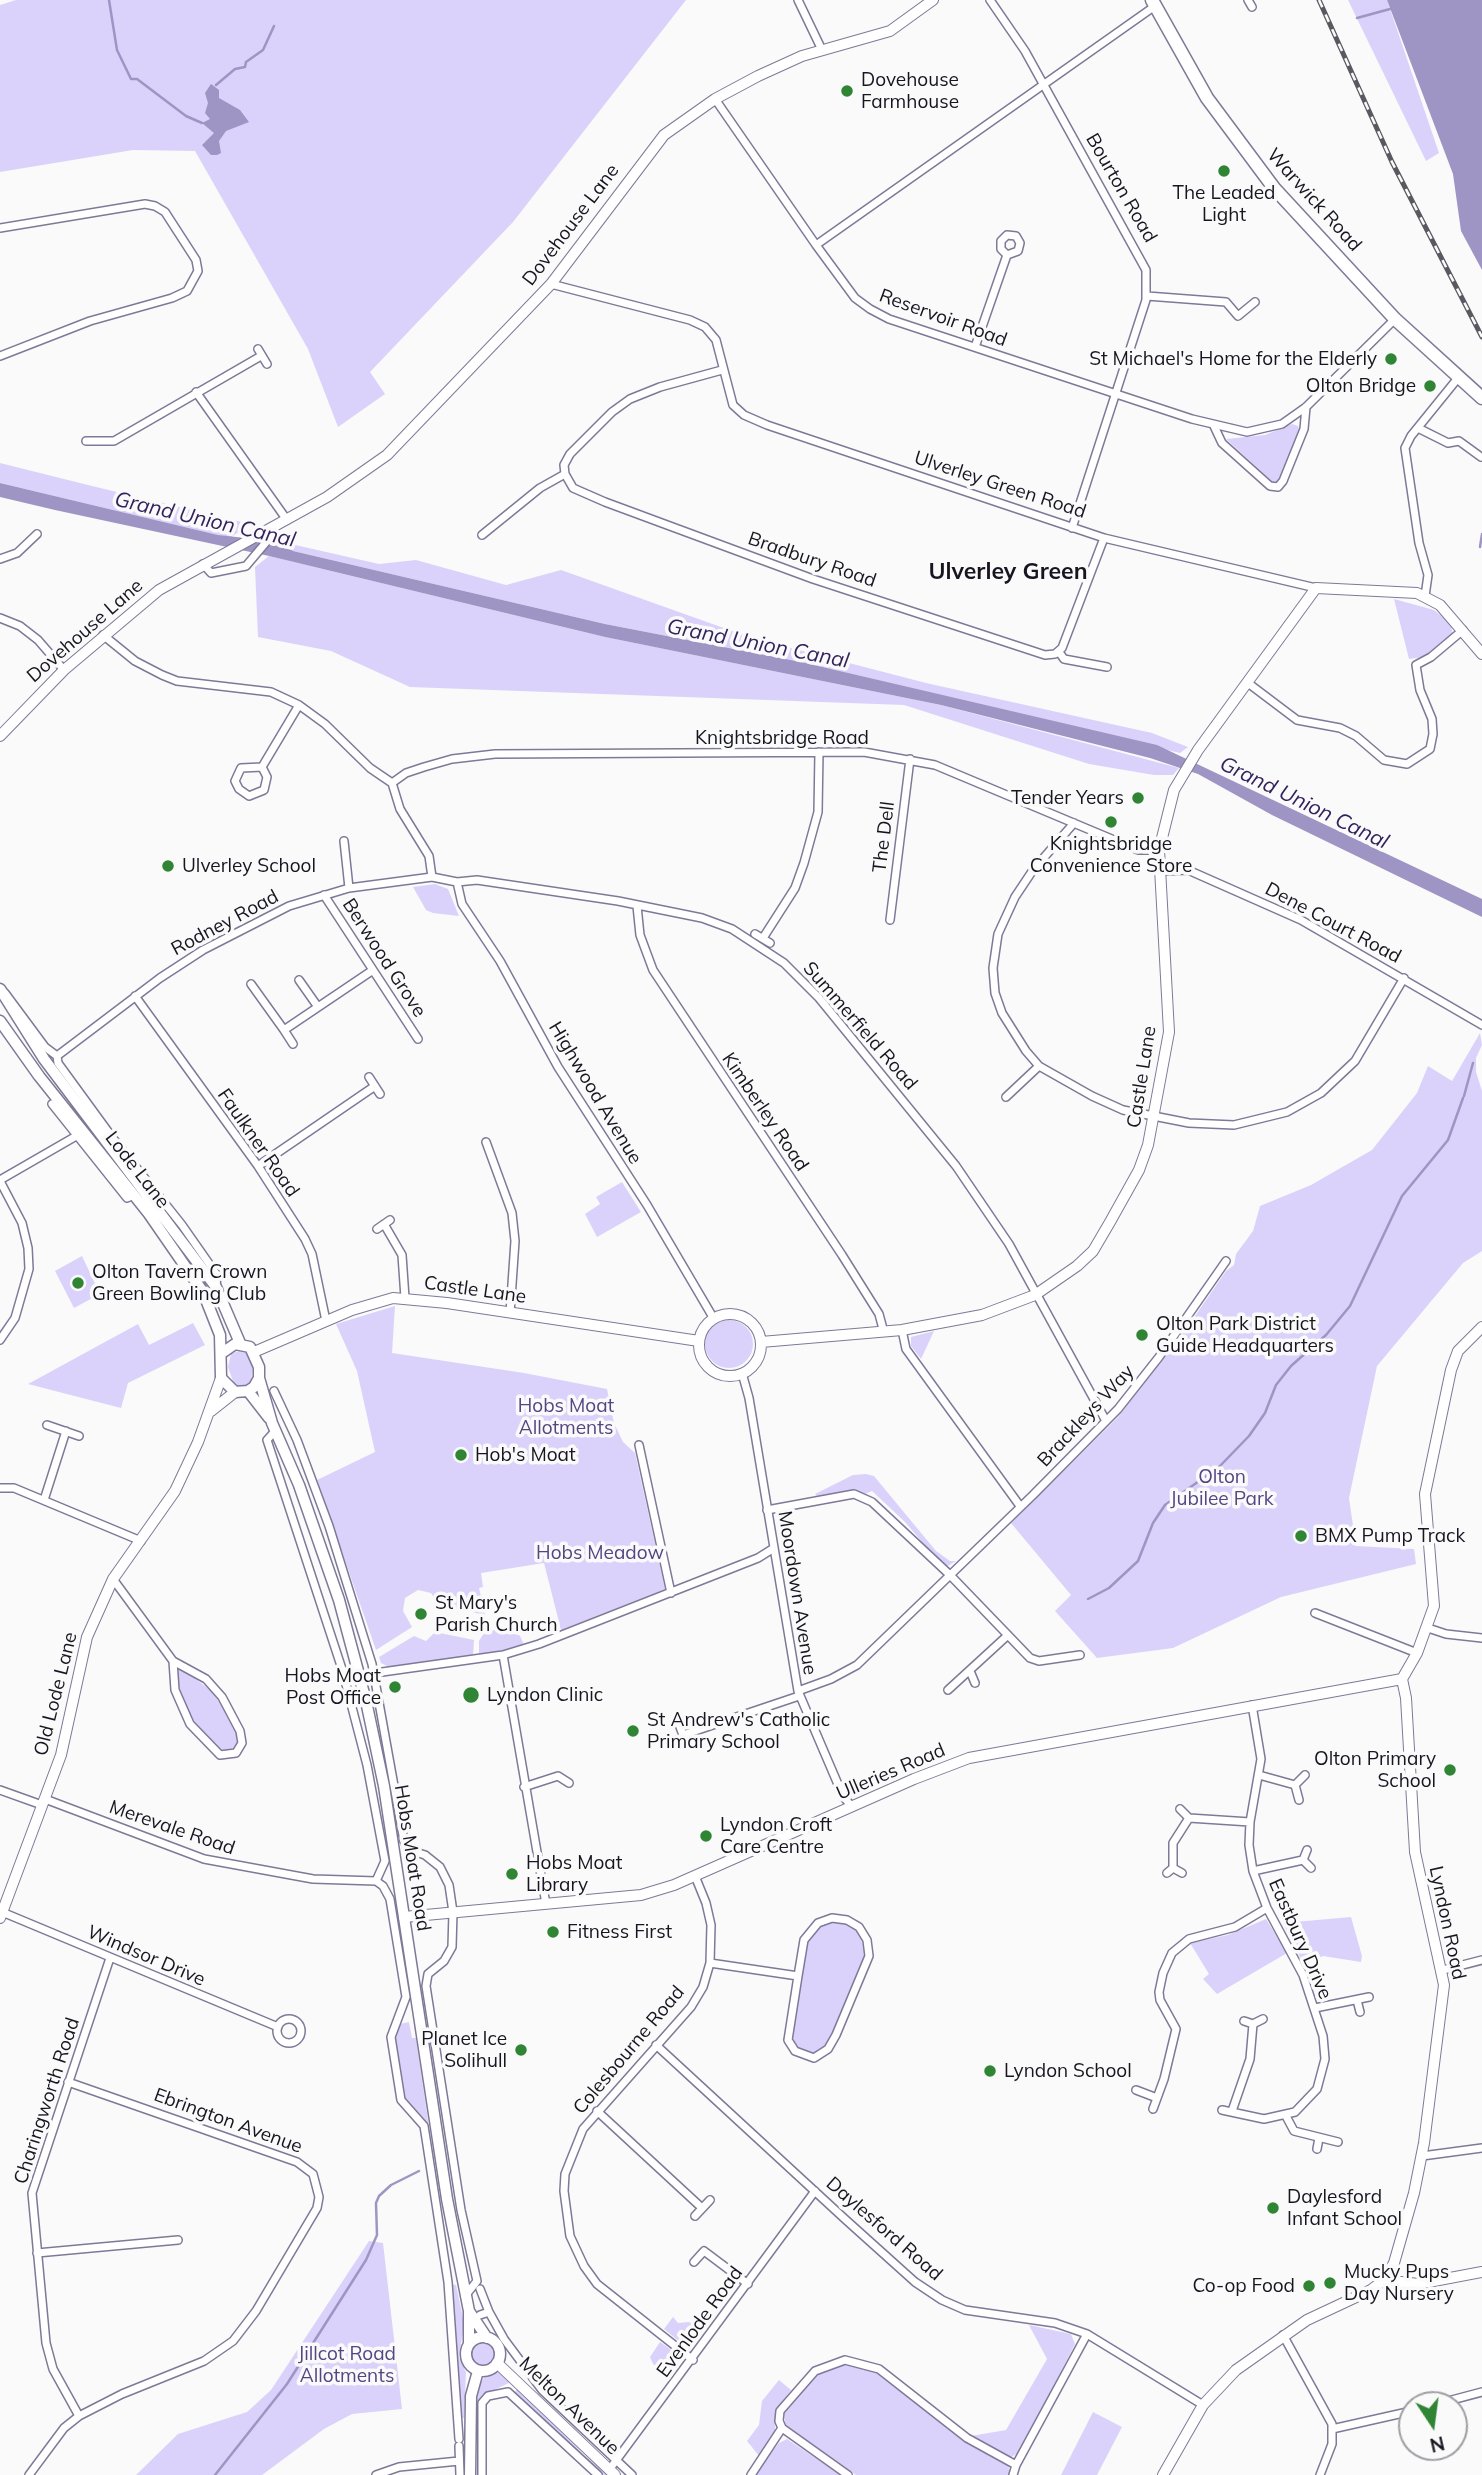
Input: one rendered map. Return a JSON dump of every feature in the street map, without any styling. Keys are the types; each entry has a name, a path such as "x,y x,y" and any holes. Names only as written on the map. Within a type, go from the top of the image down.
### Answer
{"highway":[{"name":"Warwick Road","path":"1153,3 1207,98 1274,188 1395,319 1482,398"}],"main road":[{"name":"Lode Lane","path":"1,990 84,1131 216,1287 240,1343"},
{"name":"Lode Lane","path":"0,1021 134,1195 203,1292 220,1335 222,1353"},
{"path":"240,1343 254,1352 259,1378 248,1391 235,1392 220,1378 222,1353 240,1343"},
{"name":"Hobs Moat Road","path":"259,1378 274,1427 319,1542 366,1701 384,1786 404,1917 427,2029 469,2311 469,2344"},
{"name":"Hobs Moat Road","path":"248,1391 274,1427"},
{"name":"Hobs Moat Road","path":"469,2311 486,2338"},
{"path":"486,2338 498,2348 497,2363 488,2371 478,2371 467,2361 469,2344 476,2339 486,2338"},
{"path":"470,2475 471,2396 478,2371"}],"street":[{"path":"798,0 822,50"},
{"name":"Dovehouse Lane","path":"0,736 64,670 159,590 202,563 286,520 360,475 387,455 414,430 551,284 664,135 715,99 758,76 822,50 890,31 933,0"},
{"name":"Bourton Road","path":"990,0 1043,85 1143,260 1147,296 1072,528"},
{"path":"816,245 1043,85 1153,3"},
{"name":"Reservoir Road","path":"715,99 855,298 870,309 889,319 1214,426 1257,432 1282,424 1306,407 1395,319"},
{"path":"0,228 145,204 165,212 196,260 198,271 187,291 90,321 0,356"},
{"path":"975,346 1007,254"},
{"name":"Ulverley Green Road","path":"551,284 690,320 705,327 716,340 733,405 754,420 1104,538 1316,588 1405,590 1425,596 1440,605 1464,629 1482,654"},
{"path":"1147,296 1226,302 1238,316 1255,302"},
{"path":"86,441 114,441 260,352 267,365"},
{"path":"482,535 540,488 565,474 564,465 570,454 612,412 630,399 660,387 722,370"},
{"path":"1425,596 1428,575 1419,543 1405,448 1458,378"},
{"path":"196,392 286,520"},
{"path":"1214,426 1222,443 1270,486 1278,487 1283,481 1304,429 1306,407"},
{"path":"1418,428 1448,443 1459,441 1481,457"},
{"name":"Bradbury Road","path":"565,474 573,488 605,502 813,579 1045,655 1059,652 1064,659 1107,667"},
{"path":"202,563 211,573 248,564 264,541 273,534 272,527"},
{"path":"21,533 29,542"},
{"path":"0,559 17,553 37,534"},
{"path":"1059,652 1104,538"},
{"name":"Castle Lane","path":"761,1342 883,1329 902,1330 982,1315 1035,1296 1056,1283 1093,1251 1139,1170 1153,1118 1169,1032 1163,871 1159,850 1169,805 1179,779 1194,756 1316,588"},
{"path":"0,618 20,626 38,640 64,670"},
{"path":"1248,683 1297,720 1340,728 1356,736 1384,760 1407,764 1430,749 1433,734 1432,719 1420,690 1416,665 1431,657 1464,629"},
{"path":"103,635 135,661 177,681 259,689 299,705 349,745 370,768 392,783 400,808 429,856 432,877"},
{"path":"262,767 299,705"},
{"path":"755,934 766,941 795,888 804,863 818,813 820,752"},
{"name":"Knightsbridge Road","path":"392,783 406,773 452,759 495,754 864,752 934,765 1138,850 1159,850"},
{"name":"The Dell","path":"890,920 910,759"},
{"path":"250,765 262,767 267,777 264,790 249,796 239,789 235,781 241,768 250,765"},
{"path":"1074,823 1033,870 1015,897 996,944 995,993 1002,1013 1039,1066 1123,1110 1153,1118 1234,1125 1268,1119 1303,1105 1341,1076 1355,1061 1404,978"},
{"path":"344,841 349,888"},
{"name":"Dene Court Road","path":"1163,871 1188,870 1301,920 1482,1025"},
{"name":"Summerfield Road","path":"432,877 457,882 477,880 673,910 732,929 784,963 819,998 956,1166 995,1222 1106,1421"},
{"name":"Rodney Road","path":"57,1056 182,962 289,906 349,888 432,877"},
{"name":"Highwood Avenue","path":"457,882 462,904 500,961 558,1067 655,1218 714,1318"},
{"name":"Berwood Grove","path":"324,895 418,1038"},
{"name":"Kimberley Road","path":"638,906 640,935 653,971 857,1278 879,1314 883,1329"},
{"path":"284,1030 373,970"},
{"path":"299,980 318,1007"},
{"path":"251,984 293,1044"},
{"name":"Lode Lane","path":"1,990 9,995 45,1047 57,1056 58,1063 112,1137 189,1234 216,1275 216,1287"},
{"name":"Faulkner Road","path":"135,996 258,1166 312,1254 326,1321"},
{"path":"1006,1097 1039,1066"},
{"path":"369,1077 380,1094"},
{"path":"258,1166 375,1086"},
{"path":"0,1340 15,1318 29,1269 29,1248 22,1223 0,1181 84,1131 52,1104"},
{"path":"486,1142 512,1213 515,1241 510,1313"},
{"path":"384,1224 402,1255 405,1298"},
{"name":"Brackleys Way","path":"677,1720 683,1735 799,1694 857,1665 1106,1421 1159,1357 1226,1261"},
{"name":"Castle Lane","path":"254,1352 376,1302 405,1298 699,1341"},
{"path":"732,1314 742,1317 757,1330 761,1342 755,1363 742,1373 730,1376 712,1370 703,1360 699,1341 704,1329 714,1318 732,1314"},
{"path":"1402,1679 1428,1628 1434,1606 1425,1494 1451,1370 1463,1344 1482,1327"},
{"path":"902,1330 906,1349 1020,1506"},
{"name":"Moordown Avenue","path":"742,1373 799,1694 843,1796 852,1807"},
{"name":"Old Lode Lane","path":"1,1915 64,1744 87,1637 113,1579 175,1491 208,1415 220,1378"},
{"name":"Hobs Moat Road","path":"274,1391 329,1526 370,1658 380,1697 404,1842 409,1850 425,1855 440,1867 449,1885 453,1912 452,1947 444,1961 428,1974 422,1999"},
{"name":"Old Lode Lane","path":"208,1415 235,1392"},
{"path":"47,1425 79,1436"},
{"path":"274,1427 267,1440 342,1669 367,1765 385,1861 376,1881"},
{"path":"44,1500 66,1431"},
{"path":"639,1445 671,1593"},
{"path":"0,1488 14,1488 141,1541"},
{"path":"767,1510 854,1494 873,1502 950,1575 1033,1661 1080,1656"},
{"path":"374,1673 503,1656 671,1593 758,1558 774,1548"},
{"path":"113,1579 173,1661 206,1679 222,1697 240,1731 242,1743 236,1753 220,1755 190,1724 175,1690 173,1661"},
{"path":"1315,1614 1417,1653"},
{"path":"1428,1628 1453,1635 1482,1638"},
{"path":"948,1690 1008,1635"},
{"path":"503,1656 546,1904"},
{"path":"355,1658 370,1658"},
{"path":"970,1671 975,1683"},
{"name":"Ulleries Road","path":"404,1917 641,1895 695,1876 969,1758 1402,1679"},
{"name":"Lyndon Road","path":"1384,2280 1394,2263 1422,2156 1444,1997 1443,1970 1416,1859 1402,1679"},
{"path":"366,1701 380,1697"},
{"name":"Eastbury Drive","path":"1252,1705 1260,1744 1259,1775 1250,1822 1253,1871 1267,1908 1303,1975 1323,2036 1324,2071 1311,2098 1286,2116"},
{"path":"1259,1775 1296,1785"},
{"path":"1296,1785 1305,1775"},
{"path":"524,1787 558,1776 569,1783"},
{"path":"1296,1785 1300,1800"},
{"name":"Merevale Road","path":"0,1790 43,1802 204,1859 313,1879 376,1881"},
{"path":"1180,1809 1189,1818 1250,1822"},
{"path":"1182,1873 1170,1871 1173,1843 1189,1818"},
{"path":"1303,1860 1307,1850"},
{"path":"1253,1871 1303,1860"},
{"path":"1303,1860 1311,1868"},
{"name":"Colesbourne Road","path":"693,2360 597,2284 576,2251 564,2209 565,2174 583,2129 691,2007 703,1987 710,1963 711,1925 695,1876"},
{"name":"Hobs Moat Road","path":"376,1881 383,1886 390,1899 406,1997 391,2037 401,2100 424,2126 448,2282 460,2475"},
{"path":"1153,2109 1176,2029 1160,2000 1159,1992 1163,1973 1172,1953 1189,1939 1235,1927 1267,1908"},
{"name":"Windsor Drive","path":"1,1915 278,2027"},
{"path":"832,1918 847,1920 859,1927 867,1940 869,1955 836,2035 828,2049 814,2058 795,2051 788,2040 798,1976 804,1940 817,1923 832,1918"},
{"name":"Charingworth Road","path":"79,2416 50,2358 32,2193 110,1958"},
{"path":"1443,1970 1482,1959"},
{"path":"710,1963 798,1976"},
{"path":"1315,2008 1369,1997"},
{"path":"1357,2000 1360,2012"},
{"path":"1244,2021 1253,2024 1263,2019"},
{"path":"1231,2111 1250,2059 1253,2024"},
{"name":"Daylesford Road","path":"656,2045 915,2282 942,2300 965,2310 1055,2323 1087,2334 1203,2405"},
{"name":"Ebrington Avenue","path":"29,2475 64,2428 79,2416 122,2394 204,2361 233,2341 263,2300 317,2208 320,2196 313,2174 297,2162 68,2082"},
{"path":"1136,2090 1157,2098"},
{"name":"Melton Avenue","path":"437,2097 468,2254 489,2312 504,2339 542,2390 613,2468"},
{"path":"1222,2110 1264,2119 1286,2116 1294,2131 1338,2142"},
{"path":"597,2111 702,2208"},
{"path":"1317,2149 1319,2138"},
{"path":"1422,2156 1482,2148"},
{"name":"Evenlode Road","path":"613,2468 815,2191"},
{"path":"695,2216 710,2200"},
{"path":"37,2253 177,2240"},
{"path":"694,2262 704,2251 748,2284"},
{"path":"1163,2475 1203,2405 1236,2370 1283,2335 1384,2280 1418,2284 1482,2272"},
{"path":"465,2296 478,2285"},
{"path":"480,2315 489,2312"},
{"path":"1013,2475 1087,2334"},
{"path":"1283,2335 1329,2416 1332,2444 1320,2475"},
{"path":"751,2475 782,2428 780,2411 815,2371 838,2361 851,2360 879,2369 967,2438 1016,2465"},
{"name":"Melton Avenue","path":"497,2363 508,2370 519,2384 613,2468 632,2475"},
{"path":"508,2392 519,2384"},
{"name":"Melton Avenue","path":"482,2475 481,2409 485,2398 508,2392 598,2475"},
{"path":"1332,2429 1398,2414"},
{"path":"782,2428 848,2475"},
{"path":"376,2475 399,2467 459,2461"}],"green space":[{"path":"16,0 686,0 513,222 370,372 385,394 338,427 308,349 195,151 133,150 0,172 0,5"},
{"path":"1348,0 1387,0 1439,153 1426,161"},
{"path":"1292,424 1298,426 1300,432 1279,482 1275,484 1226,439 1265,435"},
{"path":"0,463 250,524 230,538 0,483"},
{"path":"282,542 379,564 416,560 506,585 561,570 749,637 926,683 1152,733 1188,747 1180,753 801,662 605,624 293,551"},
{"path":"269,556 605,637 941,705 1179,768 1173,775 1154,775 1089,764 904,705 410,687 331,651 258,637 255,567"},
{"path":"1394,599 1434,610 1450,623 1453,634 1423,657 1409,659"},
{"path":"435,884 448,889 459,916 426,910 413,887"},
{"name":"Olton Jubilee Park","path":"1480,1033 1482,1045 1476,1058 1476,1072 1482,1091 1482,1251 1463,1263 1377,1366 1349,1498 1356,1546 1414,1549 1416,1564 1281,1597 1173,1648 1097,1658 1055,1611 1071,1595 1011,1523 1118,1417 1184,1332 1226,1271 1234,1265 1236,1254 1253,1231 1260,1206 1311,1185 1372,1150 1417,1093 1428,1066 1452,1081"},
{"path":"622,1182 641,1212 597,1237 585,1214 600,1204 596,1197"},
{"name":"Olton Tavern Crown Green Bowling Club","path":"82,1256 100,1294 74,1308 55,1271"},
{"path":"395,1306 392,1353 607,1389 614,1423 623,1442 635,1453 665,1589 561,1630 544,1563 481,1573 483,1587 479,1588 485,1615 438,1604 431,1593 418,1590 405,1598 403,1611 412,1627 376,1650 317,1480 375,1452 357,1371 336,1324"},
{"path":"729,1320 746,1327 753,1344 746,1361 729,1368 712,1361 705,1344 712,1327"},
{"path":"193,1323 205,1345 128,1383 121,1408 28,1384 138,1324 149,1345"},
{"path":"934,1331 921,1359 911,1346 911,1337"},
{"path":"241,1350 249,1353 253,1366 251,1382 242,1387 234,1384 228,1367 231,1354"},
{"path":"853,1475 874,1476 936,1551 950,1561 956,1561 946,1567 942,1565 905,1522 872,1491 865,1494 851,1490 818,1497 815,1494"},
{"path":"504,1627 520,1636 524,1645 479,1656 479,1641 484,1633"},
{"path":"435,1632 474,1640 473,1656 391,1668 381,1663 379,1657 414,1636 426,1641"},
{"path":"183,1669 210,1690 225,1709 238,1737 236,1749 222,1752 200,1733 179,1692 177,1671"},
{"path":"1351,1917 1362,1956 1361,1962 1323,1956 1304,1965 1283,1923"},
{"path":"1266,1919 1287,1953 1217,1994 1203,1979 1209,1974 1190,1943 1228,1935"},
{"path":"834,1921 853,1926 858,1931 867,1955 830,2040 824,2050 812,2055 795,2046 791,2028 807,1941 820,1925"},
{"path":"409,2022 412,2038 416,2038 429,2127 403,2100 394,2035 400,2024"},
{"name":"Jillcot Road Allotments","path":"369,2241 383,2243 402,2409 352,2414 324,2429 262,2475 136,2475 178,2434 247,2412 271,2390"},
{"path":"451,2284 456,2285 464,2323 459,2358 466,2372 464,2418 461,2418"},
{"path":"673,2317 678,2323 689,2322 701,2330 690,2346 686,2347 664,2329"},
{"path":"1029,2325 1071,2334 1075,2344 1019,2453 1011,2457 971,2436 1006,2430 1047,2359"},
{"path":"481,2340 491,2344 495,2354 491,2364 481,2368 471,2364 467,2354 471,2344"},
{"path":"660,2342 677,2354 678,2363 669,2375 653,2364 650,2357"},
{"path":"850,2362 868,2367 968,2443 1008,2463 1010,2475 856,2475 786,2428 784,2413 815,2375 830,2366"},
{"path":"497,2372 505,2374 511,2382 481,2396 478,2419 475,2419 478,2387 486,2375"},
{"path":"779,2380 791,2390 775,2416 775,2432 764,2450 770,2454 779,2443 787,2439 841,2475 747,2475 760,2457 747,2441 759,2425 762,2401"},
{"path":"518,2388 582,2453 608,2475 601,2475 537,2414 515,2392"},
{"path":"1093,2412 1122,2427 1097,2475 1061,2475"}],"shaded area":[{"path":"1387,0 1482,0 1482,270 1461,231 1453,174"},
{"path":"211,84 219,90 219,98 240,110 249,122 226,131 219,141 221,153 217,155 211,155 202,145 214,133 202,123 210,119 205,113 208,103 205,93"},
{"path":"0,483 218,535 282,542 293,551 605,624 801,662 1157,745 1482,899 1482,917 1272,815 1198,774 1150,758 941,705 605,637 269,556 0,497"}],"waterway":[{"path":"109,0 117,50 131,79 137,79 186,116 202,123"},
{"path":"1357,18 1390,9"},
{"path":"216,85 235,69 245,67 246,62 263,50 274,26"},
{"path":"1480,547 1482,534"},
{"path":"1464,1096 1473,1063"},
{"path":"1088,1599 1109,1588 1138,1561 1153,1523 1165,1505 1219,1467 1249,1436 1265,1413 1276,1385 1291,1366 1326,1335 1350,1306 1402,1196 1448,1140 1463,1098"},
{"path":"215,2475 287,2384 366,2260 377,2235 376,2203 379,2196 391,2185 419,2171"}],"railway":[{"path":"1319,0 1392,162 1482,337"}],"place":[{"name":"Dovehouse Farmhouse","path":"847,91"},
{"name":"The Leaded Light","path":"1224,171"},
{"name":"St Michael's Home for the Elderly","path":"1391,359"},
{"name":"Olton Bridge","path":"1430,386"},
{"name":"Tender Years","path":"1138,798"},
{"name":"Knightsbridge Convenience Store","path":"1111,822"},
{"name":"Ulverley School","path":"168,866"},
{"name":"Olton Tavern Crown Green Bowling Club","path":"78,1283"},
{"name":"Olton Park District Guide Headquarters","path":"1142,1335"},
{"name":"Hob's Moat","path":"461,1455"},
{"name":"BMX Pump Track","path":"1301,1536"},
{"name":"St Mary's Parish Church","path":"421,1614"},
{"name":"Hobs Moat Post Office","path":"395,1687"},
{"name":"Lyndon Clinic","path":"471,1695"},
{"name":"St Andrew's Catholic Primary School","path":"633,1731"},
{"name":"Olton Primary School","path":"1450,1770"},
{"name":"Lyndon Croft Care Centre","path":"706,1836"},
{"name":"Hobs Moat Library","path":"512,1874"},
{"name":"Fitness First","path":"553,1932"},
{"name":"Planet Ice Solihull","path":"521,2050"},
{"name":"Lyndon School","path":"990,2071"},
{"name":"Daylesford Infant School","path":"1273,2208"},
{"name":"Mucky Pups Day Nursery","path":"1330,2283"},
{"name":"Co-op Food","path":"1309,2286"}],"district":[{"name":"Ulverley Green","path":"1008,572"}],"water label":[{"name":"Grand Union Canal","path":"205,520"},
{"name":"Grand Union Canal","path":"758,644"},
{"name":"Grand Union Canal","path":"1304,803"}],"park label":[{"name":"Hobs Moat Allotments","path":"566,1417"},
{"name":"Hobs Meadow","path":"600,1553"}]}
